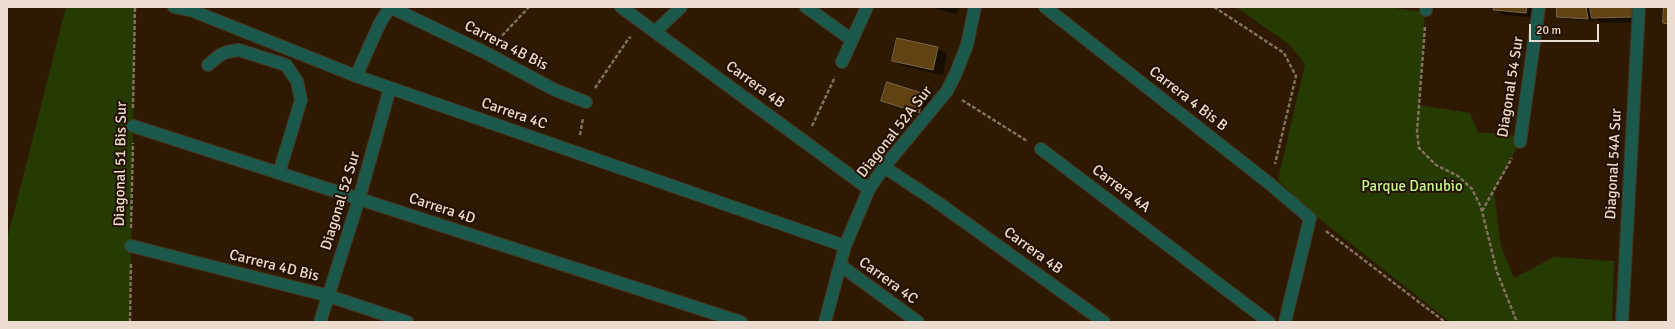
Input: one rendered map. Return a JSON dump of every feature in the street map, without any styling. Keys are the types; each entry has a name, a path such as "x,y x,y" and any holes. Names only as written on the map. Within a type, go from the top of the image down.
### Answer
{"street":[{"name":"Carrera 4C","path":"174,7 193,11 356,76 845,246"},
{"path":"356,76 380,23 390,7"},
{"name":"Carrera 4B Bis","path":"390,7 486,52 555,90 586,102"},
{"name":"Carrera 4B","path":"621,7 869,188"},
{"path":"655,32 681,7"},
{"path":"806,7 852,40"},
{"path":"842,62 867,7"},
{"name":"Diagonal 52A Sur","path":"825,322 845,246 869,188 884,167 947,91 967,45 975,7"},
{"name":"Carrera 4 Bis B","path":"1045,7 1270,184 1310,218"},
{"name":"Diagonal 54 Sur","path":"1520,142 1539,7"},
{"name":"Diagonal 54A Sur","path":"1622,322 1639,7"},
{"path":"208,66 227,52 239,50 286,65 297,81 300,100 279,173"},
{"name":"Diagonal 52 Sur","path":"320,322 359,199 390,88"},
{"name":"Carrera 4D","path":"133,126 741,322"},
{"name":"Carrera 4A","path":"1041,149 1269,322"},
{"name":"Carrera 4B","path":"884,167 937,202 1104,322"},
{"path":"1285,322 1310,218"},
{"name":"Carrera 4D Bis","path":"131,246 329,296 407,322"},
{"name":"Carrera 4C","path":"840,265 918,322"}],"path":[{"name":"Diagonal 51 Bis Sur","path":"130,322 135,7"},
{"path":"486,52 529,7"},
{"path":"1214,7 1284,53 1296,76 1270,184"},
{"path":"1426,8 1417,132 1419,148 1436,165 1458,176 1472,189 1482,211 1497,272 1516,322"},
{"path":"577,153 586,102 629,38 655,32"},
{"path":"805,141 842,62"},
{"path":"947,91 1041,149"},
{"name":"Diagonal 54 Sur","path":"1482,211 1520,142"},
{"path":"1310,218 1445,322"}],"green space":[{"path":"66,7 135,7 130,322 7,322 7,240"},
{"name":"Parque Danubio","path":"1236,7 1386,7 1425,12 1419,105 1470,113 1478,132 1519,136 1517,147 1494,191 1501,246 1514,278 1554,257 1614,261 1612,322 1450,322 1312,213 1278,180 1305,64 1290,45"}],"building":[{"path":"1494,7 1527,7 1526,13 1494,10"},
{"path":"1557,7 1586,7 1588,19 1557,17"},
{"path":"1590,7 1633,7 1633,17 1592,18"},
{"path":"1664,7 1668,7 1668,24 1663,23"},
{"path":"897,38 938,47 933,70 892,61"},
{"path":"887,82 925,94 919,113 881,101"}]}
